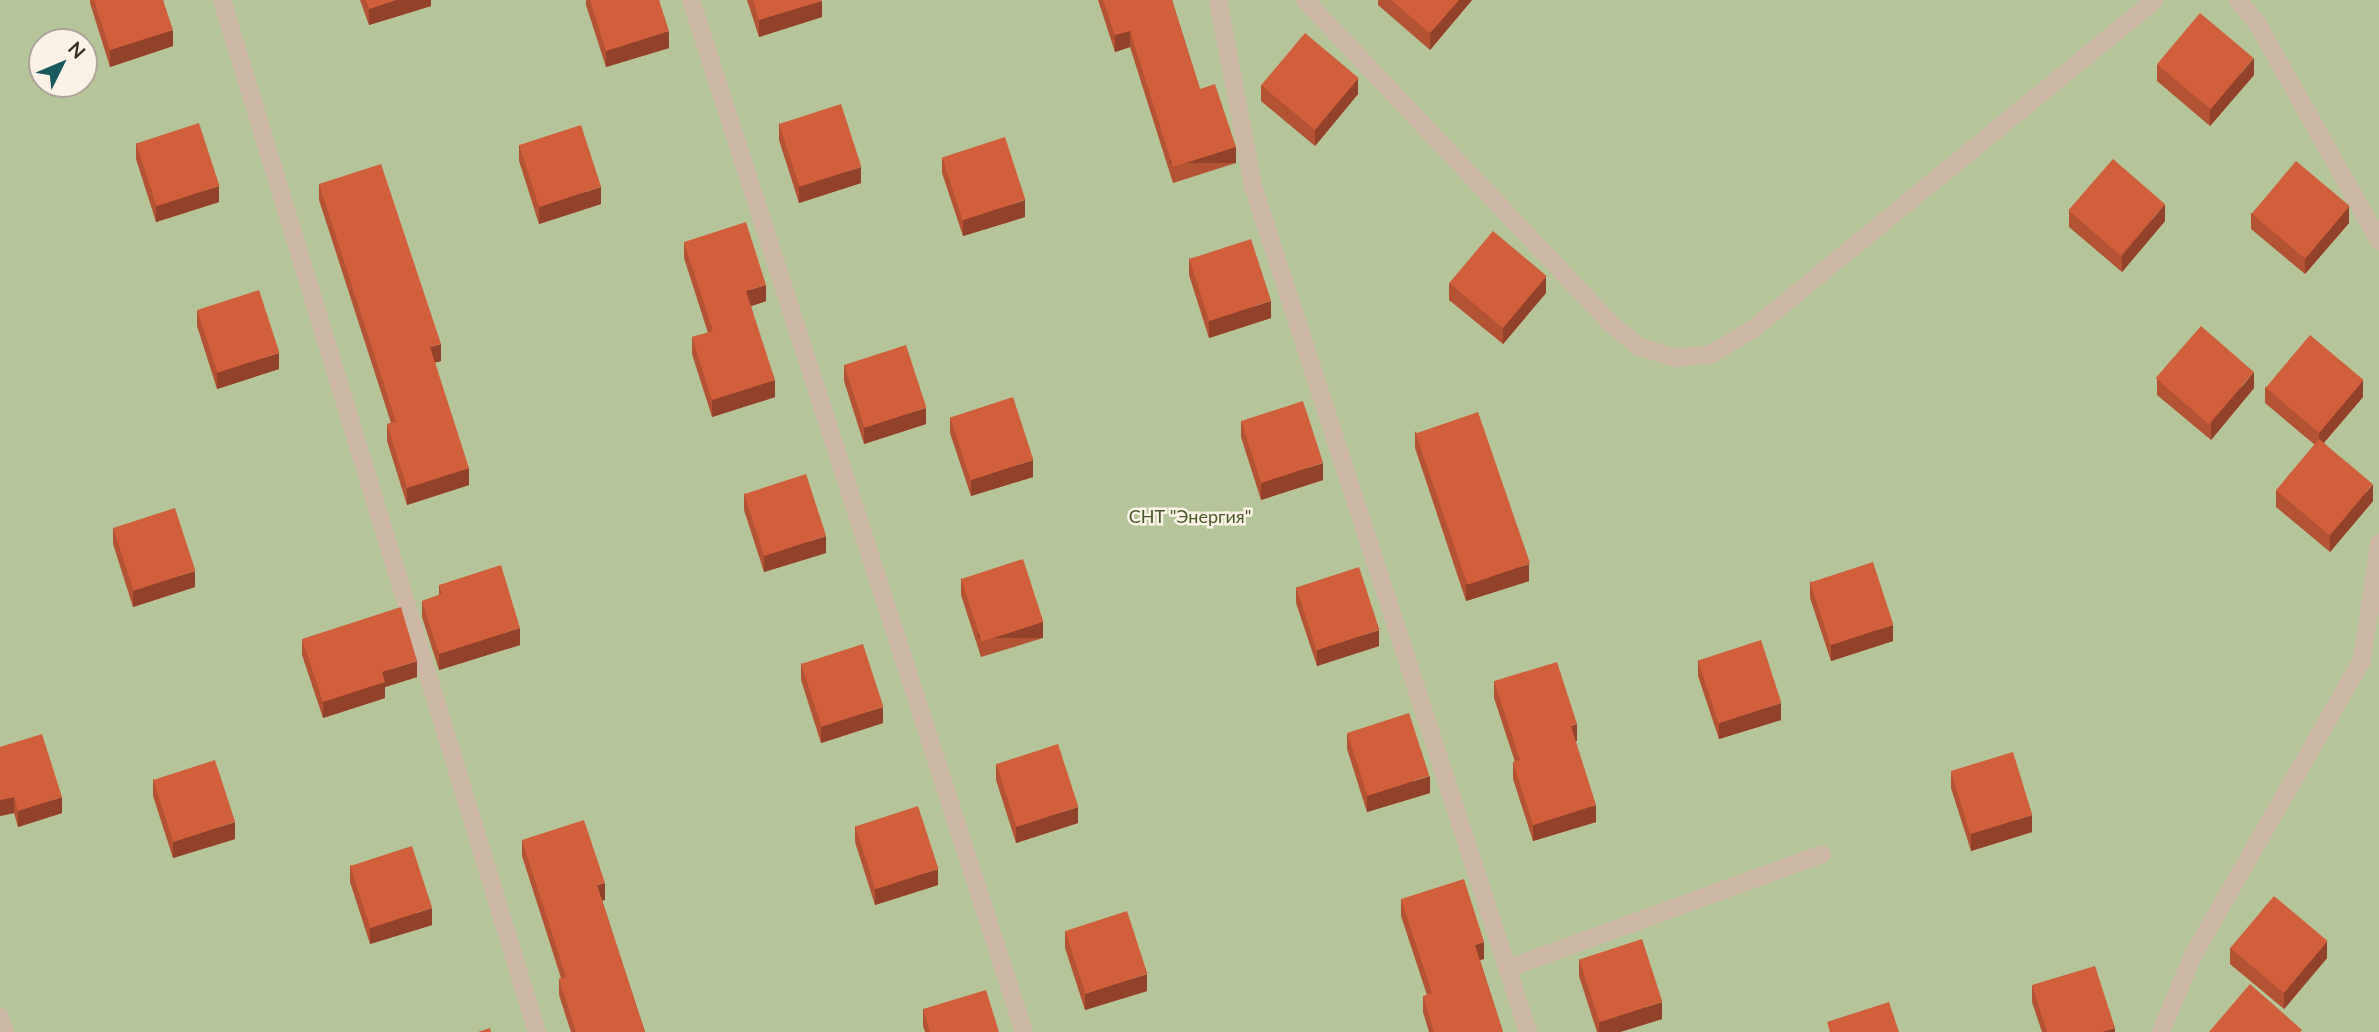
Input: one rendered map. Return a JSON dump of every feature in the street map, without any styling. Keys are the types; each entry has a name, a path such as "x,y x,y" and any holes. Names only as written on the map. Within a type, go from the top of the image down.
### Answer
{"street":[{"path":"222,0 537,1032"},
{"path":"691,0 1024,1032"},
{"path":"1218,0 1253,186 1528,1032"},
{"path":"1305,0 1610,323 1640,347 1675,358 1712,354 1753,329 2155,0"},
{"path":"2238,0 2258,25 2379,241"},
{"path":"2161,1032 2192,957 2362,660 2379,542"},
{"path":"1509,968 1822,855"},
{"path":"0,1017 5,1032"}],"green space":[{"name":"СНТ \"Энергия\"","path":"0,0 2379,0 2379,1032 0,1032"}],"building":[{"path":"94,0 163,0 173,30 110,50"},
{"path":"366,0 396,0 369,9"},
{"path":"590,0 659,0 669,31 606,51"},
{"path":"753,0 821,0 822,1 759,20"},
{"path":"1103,0 1172,0 1200,89 1215,84 1236,147 1173,167 1130,31 1115,35"},
{"path":"1391,0 1459,0 1430,33"},
{"path":"2200,13 2254,58 2211,109 2157,64"},
{"path":"1305,33 1359,78 1315,130 1261,85"},
{"path":"841,104 861,167 800,187 779,124"},
{"path":"199,123 219,186 157,206 136,143"},
{"path":"581,125 601,187 539,207 519,145"},
{"path":"1005,137 1025,200 963,220 942,157"},
{"path":"2113,159 2165,204 2120,256 2068,210"},
{"path":"2296,161 2350,206 2305,259 2252,214"},
{"path":"381,164 441,344 430,347 469,468 407,488 387,424 396,422 319,184"},
{"path":"746,222 766,285 746,291 775,380 712,400 692,337 713,331 684,242"},
{"path":"1493,231 1547,276 1503,328 1449,283"},
{"path":"1251,239 1271,301 1209,321 1189,259"},
{"path":"259,290 279,353 218,373 197,310"},
{"path":"2201,326 2254,372 2209,424 2156,378"},
{"path":"2310,335 2364,380 2319,433 2266,388"},
{"path":"906,345 926,408 865,428 844,365"},
{"path":"1013,397 1033,460 971,480 950,417"},
{"path":"1303,401 1323,463 1261,483 1241,421"},
{"path":"1478,412 1530,563 1468,585 1416,433"},
{"path":"2319,439 2373,484 2330,535 2276,490"},
{"path":"806,474 826,536 764,556 744,494"},
{"path":"175,508 195,571 134,591 113,528"},
{"path":"1023,559 1043,622 982,642 961,579"},
{"path":"1873,562 1893,625 1831,645 1810,582"},
{"path":"501,565 520,628 439,654 422,601 442,594 439,585"},
{"path":"1359,567 1379,630 1317,650 1296,587"},
{"path":"401,607 417,661 382,672 385,682 323,702 302,639"},
{"path":"1761,640 1781,703 1719,723 1698,660"},
{"path":"863,644 883,707 822,727 801,664"},
{"path":"1557,662 1577,724 1571,726 1596,805 1533,825 1513,762 1520,760 1494,681"},
{"path":"1409,713 1429,776 1368,796 1347,733"},
{"path":"42,734 62,797 18,811 14,797 0,800 0,747"},
{"path":"1058,744 1078,807 1017,827 996,764"},
{"path":"2013,752 2032,815 1970,834 1951,771"},
{"path":"215,760 235,822 173,842 153,780"},
{"path":"918,806 938,869 876,889 855,826"},
{"path":"584,820 605,883 597,885 645,1032 576,1032 559,979 566,977 522,840"},
{"path":"412,846 432,908 370,928 350,866"},
{"path":"1464,879 1484,942 1475,945 1503,1032 1434,1032 1423,996 1432,993 1401,899"},
{"path":"2274,896 2328,941 2284,993 2230,948"},
{"path":"1127,911 1147,974 1086,994 1065,931"},
{"path":"1642,939 1662,1002 1600,1022 1579,959"},
{"path":"2095,966 2115,1028 2102,1032 2047,1032 2032,985"},
{"path":"2250,984 2302,1030 2209,1032"},
{"path":"986,990 999,1032 930,1032 923,1009"},
{"path":"1889,1002 1899,1032 1830,1032 1827,1022"}]}
